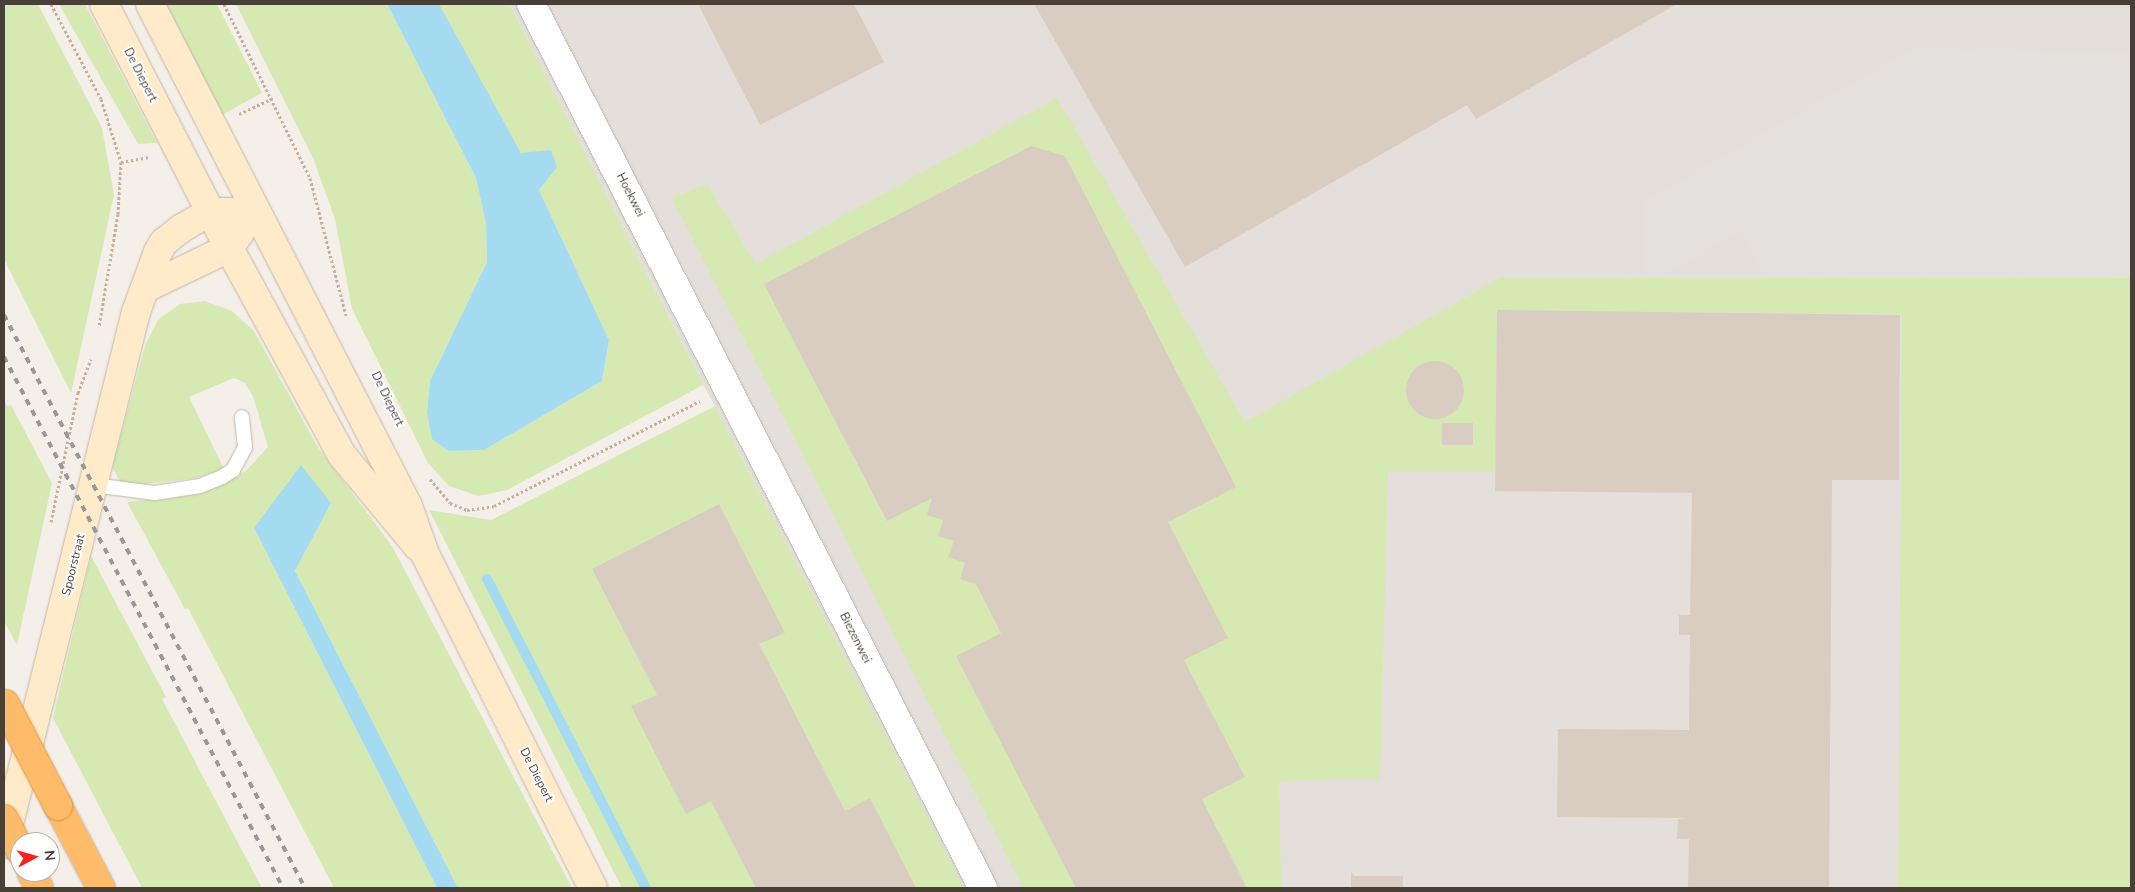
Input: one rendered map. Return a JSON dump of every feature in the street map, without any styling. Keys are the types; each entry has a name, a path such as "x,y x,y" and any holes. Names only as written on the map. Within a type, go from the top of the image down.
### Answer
{"highway":[{"path":"4,703 101,888"},
{"path":"4,820 10,832"}],"main road":[{"name":"De Diepert","path":"104,4 210,212 342,455 424,554"},
{"name":"De Diepert","path":"150,4 408,506 424,554 594,888"},
{"path":"210,212 256,212"},
{"name":"Spoorstraat","path":"4,844 136,312 164,242 210,212"},
{"path":"146,288 229,248 256,212"}],"street":[{"name":"Hoekwei","path":"531,4 727,387"},
{"name":"Biezenwei","path":"727,387 983,888"}],"lane":[{"path":"94,485 154,493 200,486 222,477 233,470 245,447 242,417"}],"path":[{"path":"51,4 104,106 121,162 118,214 97,334"},
{"path":"224,4 310,178 347,317"},
{"path":"50,526 78,393 93,353"},
{"path":"427,475 450,503 467,510 494,506 727,387"}],"shaded area":[{"path":"407,4 2131,4 2131,888 666,888 715,406 703,385"},
{"path":"1912,49 2131,51 2131,278 1764,276 1741,232 1660,276 1645,276 1644,201"}],"green space":[{"path":"4,4 38,4 102,128 114,195 71,393 4,259"},
{"path":"59,4 85,4 157,143 138,144"},
{"path":"161,4 217,4 262,93 218,117"},
{"path":"236,4 387,4 476,178 486,224 487,262 430,381 427,413 433,439 449,451 484,450 602,381 609,340 539,190 557,167 521,153 439,4 509,4 703,385 507,490 479,496 449,486 428,463 352,309 335,219 313,158"},
{"path":"1057,98 1245,422 1502,277 2131,278 2131,888 1898,888 1902,314 1497,310 1495,472 1388,472 1380,779 1279,781 1281,888 1023,888 672,198 707,184 756,264"},
{"path":"205,301 232,311 254,331 317,446 392,546 572,888 458,888 295,571 331,503 325,496 254,528 437,888 334,888 188,608 185,609 127,502 196,494 246,471 268,447 253,396 245,383 234,378 189,397 224,469 196,478 131,486 120,481 112,467 146,343 158,320 180,304"},
{"path":"4,399 7,406 11,405 52,483 17,645 4,621"},
{"path":"715,406 964,888 622,888 429,510 491,520"},
{"path":"91,556 166,697 162,699 262,888 142,888 53,718"}],"water":[{"path":"387,4 439,4 521,153 551,150 557,167 539,190 609,340 602,381 484,450 449,451 432,439 427,413 430,381 487,262 486,224 476,178"},
{"path":"301,465 331,503 295,571 458,888 437,888 254,528"}],"building":[{"path":"698,4 854,4 884,62 760,125"},
{"path":"1034,4 1677,4 1476,119 1467,105 1185,267"},
{"path":"1031,146 1065,156 1236,487 1168,522 1228,638 1184,660 1245,777 1202,799 1247,888 1076,888 956,656 1001,633 976,584 960,579 965,563 948,557 954,541 938,536 943,520 927,515 932,498 887,521 764,284"},
{"path":"1497,310 1900,315 1899,480 1832,480 1829,888 1688,888 1689,839 1677,839 1678,819 1689,818 1557,817 1558,729 1689,730 1690,635 1679,635 1679,615 1690,615 1692,493 1495,491"},
{"path":"1429,361 1441,361 1456,369 1464,384 1464,396 1456,411 1441,419 1429,419 1414,411 1406,396 1406,384 1414,369"},
{"path":"1442,423 1473,423 1473,445 1442,445"},
{"path":"719,504 785,633 759,644 845,811 870,798 916,888 756,888 711,801 686,814 631,706 657,695 592,569"},
{"path":"1351,872 1354,876 1403,876 1403,888 1351,888"}],"waterway":[{"path":"487,579 646,888"}],"railway":[{"path":"4,315 305,888"},
{"path":"4,357 283,888"}]}
